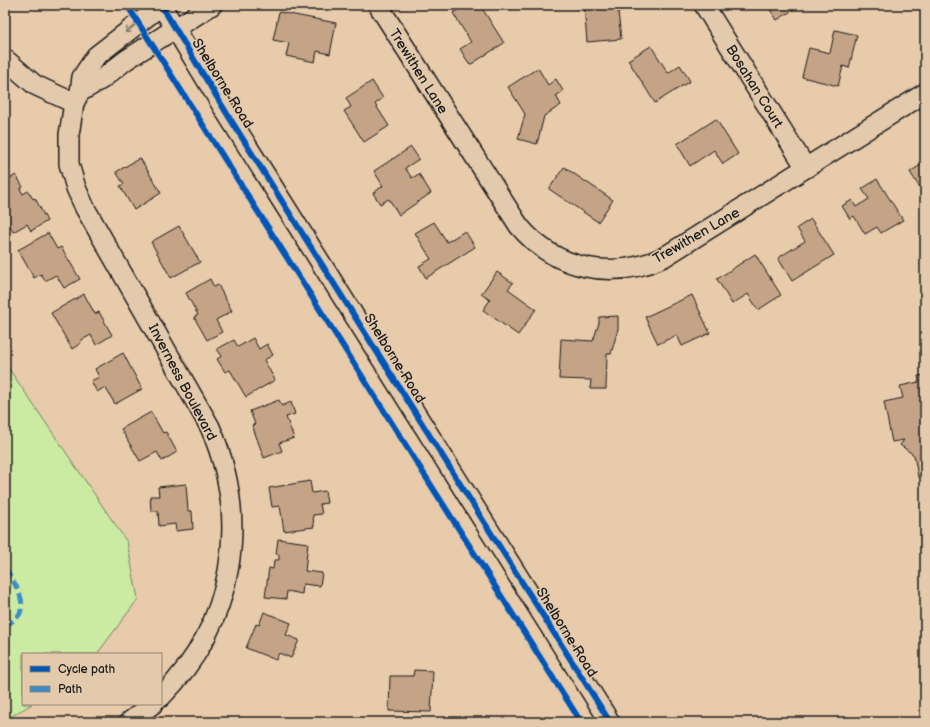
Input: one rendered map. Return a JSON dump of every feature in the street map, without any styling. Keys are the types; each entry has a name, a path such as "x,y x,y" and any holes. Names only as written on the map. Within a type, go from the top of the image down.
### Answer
{"street":[{"name":"Shelborne Road","path":"161,5 229,117 610,722"},
{"name":"Inverness Boulevard","path":"161,5 96,56 82,77 69,135 68,155 76,188 85,208 210,427 223,464 231,498 233,519 231,554 222,598 201,644 182,673 162,695"},
{"path":"5,59 35,85 77,98 126,60 212,5"},
{"name":"Trewithen Lane","path":"378,5 519,226 536,244 567,261 581,266 604,270 628,268 653,262 678,249 925,93"},
{"name":"Bosahan Court","path":"704,5 806,168"},
{"path":"129,722 152,705"}],"green space":[{"path":"5,363 127,542 138,599 98,653 22,653 22,705 30,705 5,720"}],"building":[{"path":"466,5 480,5 504,43 470,65 460,49 471,42 453,13"},
{"path":"584,5 633,5 633,10 618,11 621,39 587,42"},
{"path":"767,5 801,5 777,20"},
{"path":"279,12 336,23 330,54 317,51 315,62 286,56 289,43 273,40"},
{"path":"835,30 857,35 849,68 843,66 838,86 802,77 809,48 830,53"},
{"path":"651,46 668,73 680,65 690,81 655,103 628,60"},
{"path":"538,68 548,85 556,79 563,91 556,96 561,105 544,116 537,144 518,139 525,114 508,87"},
{"path":"372,81 383,98 375,104 389,126 364,142 344,111 351,107 346,98"},
{"path":"716,119 738,154 723,164 714,150 690,166 677,144"},
{"path":"411,147 419,159 405,168 412,178 419,174 431,193 399,215 389,199 380,204 373,193 383,186 374,171"},
{"path":"140,158 161,193 134,210 120,186 124,184 116,172"},
{"path":"925,162 925,196 910,172"},
{"path":"564,167 613,200 598,222 549,189"},
{"path":"16,175 23,187 20,189 23,194 28,191 33,199 35,198 47,221 31,231 27,224 13,232 9,224 5,226 5,181"},
{"path":"877,179 903,220 881,233 877,227 865,234 854,216 850,219 842,206 852,200 856,207 869,199 862,189"},
{"path":"811,219 834,255 792,281 778,258 805,241 797,228"},
{"path":"434,222 447,242 465,231 475,247 426,278 419,266 431,259 415,233"},
{"path":"179,226 200,262 171,278 151,242"},
{"path":"48,233 57,249 61,247 80,279 64,288 56,275 45,281 41,274 34,278 18,250"},
{"path":"755,254 781,295 758,310 748,294 732,304 717,279"},
{"path":"497,272 513,283 508,289 536,309 518,335 483,310 490,300 481,294"},
{"path":"210,279 214,287 218,285 232,311 216,320 222,332 207,340 194,317 198,315 186,293"},
{"path":"84,294 95,314 99,312 112,335 96,345 91,335 80,341 81,343 72,349 51,313"},
{"path":"692,295 710,333 682,346 677,335 658,344 645,317"},
{"path":"618,316 618,329 611,354 607,354 606,389 590,389 591,380 559,379 561,339 593,341 599,323 599,317"},
{"path":"253,338 259,349 267,344 273,355 264,360 275,380 246,397 230,370 225,372 217,359 222,356 217,349 234,340 238,347"},
{"path":"123,353 142,389 115,404 105,387 97,392 91,381 99,377 95,369"},
{"path":"925,375 925,476 918,477 914,455 900,445 904,440 892,442 884,402 903,398 900,386 919,382 918,376"},
{"path":"279,400 282,406 291,402 295,414 286,417 294,438 279,443 282,451 264,458 252,425 255,424 250,411"},
{"path":"151,412 163,433 166,432 177,452 162,461 157,452 140,461 121,429"},
{"path":"310,481 312,493 325,491 327,503 320,504 322,514 313,515 314,527 284,531 280,506 272,507 269,488"},
{"path":"186,484 188,511 192,511 193,529 176,531 175,524 159,526 158,511 151,511 150,496 159,496 158,487"},
{"path":"278,539 308,543 305,571 322,573 320,586 303,584 302,594 287,591 286,599 265,597 269,568 273,569 274,560 279,560 279,554 276,554"},
{"path":"264,612 291,623 286,635 299,640 291,658 279,653 276,660 246,648 256,624 259,625"},
{"path":"414,670 433,671 431,712 389,711 390,676 413,676"}],"marked path":[{"path":"5,568 18,591 22,607 20,614 14,620 5,625"}],"cycle path":[{"path":"127,5 581,722"},
{"path":"161,5 229,117 610,722"}]}
